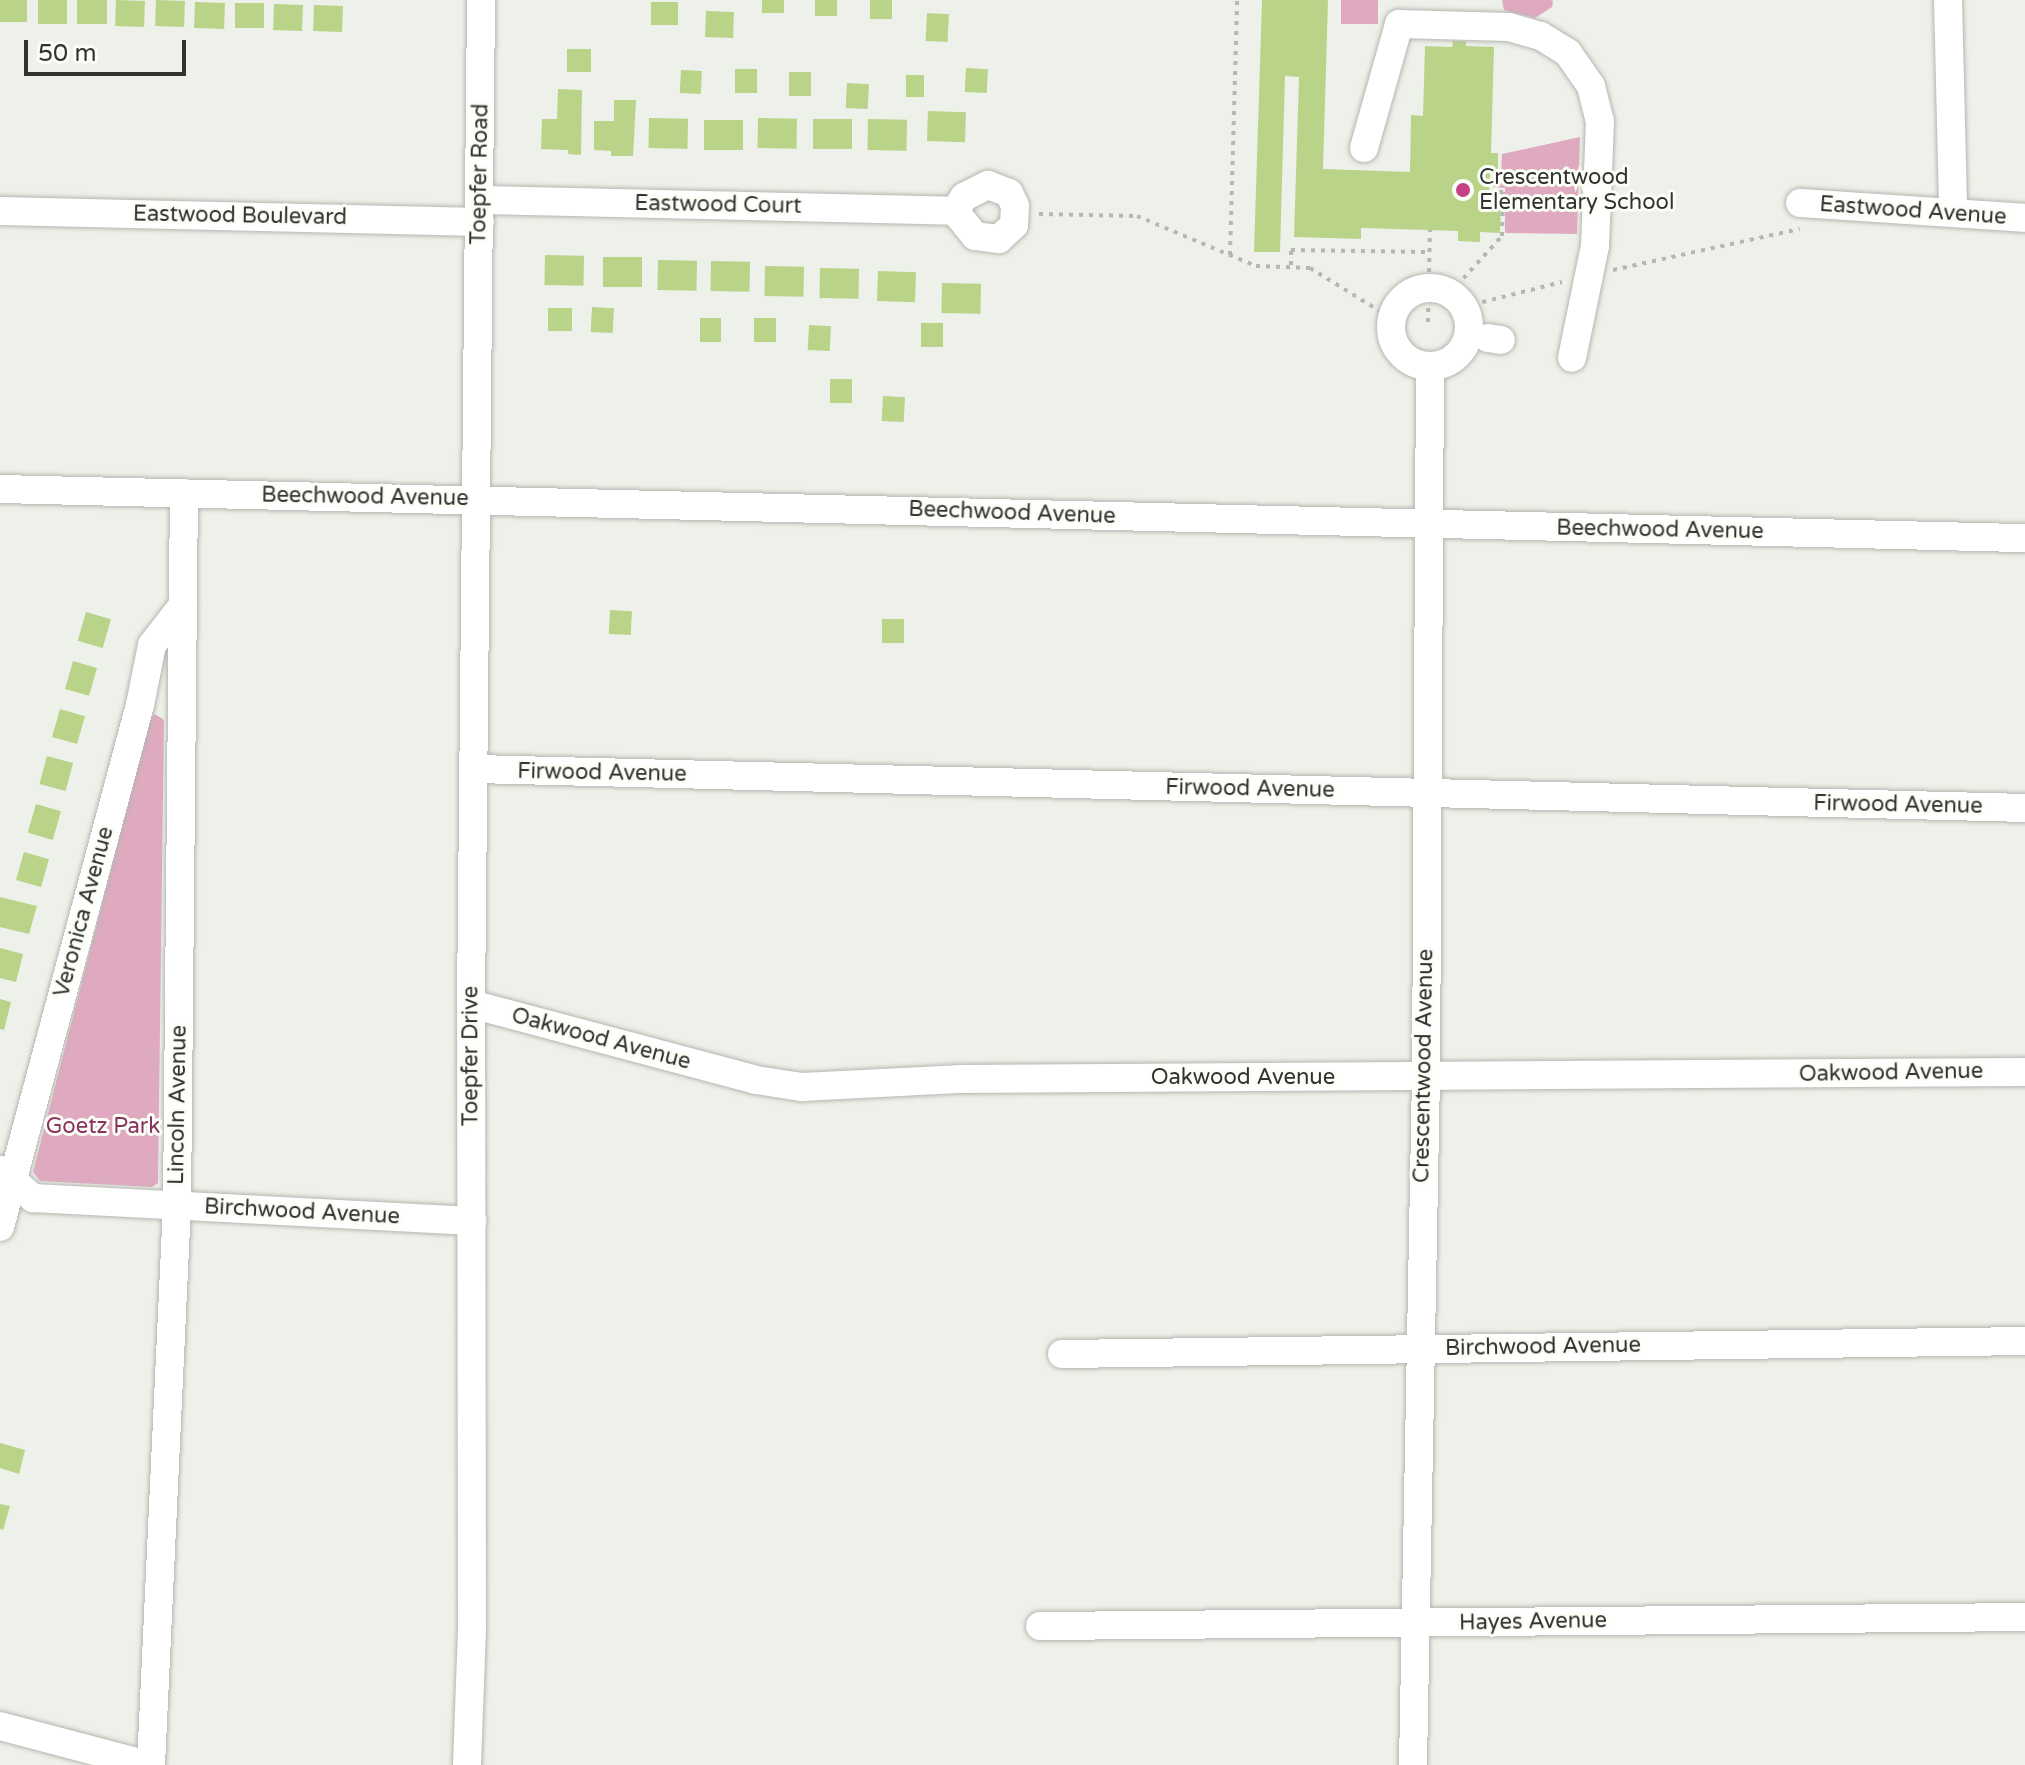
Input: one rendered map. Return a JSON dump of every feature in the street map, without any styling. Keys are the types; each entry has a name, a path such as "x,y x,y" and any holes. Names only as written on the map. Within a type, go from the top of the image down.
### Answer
{"street":[{"name":"Toepfer Road","path":"477,348 481,0"},
{"path":"1948,0 1953,212"},
{"path":"1364,148 1399,24 1509,27 1541,36 1568,53 1591,86 1600,121 1595,246 1586,276 1572,358"},
{"name":"Eastwood Avenue","path":"1800,203 2025,218"},
{"name":"Eastwood Boulevard","path":"0,211 480,211"},
{"name":"Eastwood Court","path":"480,211 955,211"},
{"path":"1412,290 1447,295 1469,318 1469,335 1461,352 1447,363 1430,367 1412,363 1398,351 1391,336 1391,318 1398,302 1412,290"},
{"name":"Toepfer Drive","path":"467,1765 472,1627 471,1004 477,348"},
{"name":"Crescentwood Avenue","path":"1413,1765 1418,1349 1426,1078 1430,367"},
{"name":"Beechwood Avenue","path":"0,489 2025,538"},
{"name":"Lincoln Avenue","path":"150,1765 177,1205 184,493"},
{"name":"Veronica Avenue","path":"0,1227 6,1174 136,721 152,645 183,605"},
{"name":"Firwood Avenue","path":"475,769 2025,808"},
{"name":"Oakwood Avenue","path":"471,1004 756,1080 802,1087 958,1079 2025,1072"},
{"name":"Birchwood Avenue","path":"6,1174 33,1198 472,1221"},
{"name":"Birchwood Avenue","path":"1062,1354 2025,1341"},
{"name":"Hayes Avenue","path":"1040,1626 2025,1617"},
{"path":"0,1726 150,1765"}],"path":[{"path":"1230,255 1237,0"},
{"path":"1428,322 1447,295 1502,236 1503,192 1490,192"},
{"path":"1447,295 1586,276 1801,229 1800,203"},
{"path":"1034,214 1137,216 1256,266 1310,268 1391,318"},
{"path":"1430,230 1428,252 1447,295"},
{"path":"1291,265 1291,250 1428,252"}],"green space":[{"path":"1341,0 1378,0 1378,24 1341,24"},
{"path":"1502,0 1553,1 1552,7 1535,18 1504,10"},
{"path":"1580,137 1577,234 1505,233 1505,188 1493,187 1493,176 1501,176 1502,154"},
{"name":"Goetz Park","path":"155,714 164,720 158,1183 152,1187 40,1181 33,1172 150,718"}],"building":[{"path":"0,0 27,0 27,22 0,22"},
{"path":"38,0 67,0 67,24 38,24"},
{"path":"77,0 107,0 107,24 77,24"},
{"path":"116,0 145,1 144,27 115,26"},
{"path":"156,0 185,1 184,27 155,26"},
{"path":"762,0 784,0 784,13 762,13"},
{"path":"815,0 837,0 837,16 815,16"},
{"path":"870,0 892,0 892,19 870,19"},
{"path":"1262,0 1328,0 1323,169 1410,172 1411,115 1423,116 1425,46 1452,47 1453,41 1466,41 1466,46 1494,47 1491,153 1498,153 1498,174 1490,173 1489,202 1501,202 1500,233 1480,232 1480,242 1458,241 1458,231 1361,228 1361,239 1294,237 1299,77 1285,76 1280,252 1254,252"},
{"path":"195,2 225,3 224,29 194,28"},
{"path":"651,2 678,2 678,25 651,25"},
{"path":"235,3 264,3 264,28 235,28"},
{"path":"274,4 303,5 302,31 273,30"},
{"path":"314,5 343,6 342,32 313,31"},
{"path":"706,11 734,12 733,38 705,37"},
{"path":"927,13 949,14 948,42 926,41"},
{"path":"567,49 591,49 591,72 567,72"},
{"path":"966,68 988,69 987,93 965,92"},
{"path":"735,69 757,69 757,93 735,93"},
{"path":"681,70 702,71 701,94 680,93"},
{"path":"789,72 811,72 811,96 789,96"},
{"path":"906,75 924,75 924,97 906,97"},
{"path":"847,83 869,84 868,109 846,108"},
{"path":"558,89 582,90 581,155 568,154 568,150 541,149 542,119 557,119"},
{"path":"614,100 636,100 633,156 611,156 611,151 594,150 594,121 614,121"},
{"path":"928,111 966,112 965,142 927,141"},
{"path":"649,118 688,119 687,149 648,148"},
{"path":"758,118 797,119 796,149 757,148"},
{"path":"813,119 852,119 852,149 813,149"},
{"path":"868,119 907,120 906,151 867,150"},
{"path":"704,120 743,120 743,150 704,150"},
{"path":"545,255 584,256 583,286 544,285"},
{"path":"603,257 642,257 642,287 603,287"},
{"path":"658,260 697,261 696,291 657,290"},
{"path":"711,261 750,262 749,292 710,291"},
{"path":"765,266 804,267 803,297 764,296"},
{"path":"820,268 859,269 858,299 819,298"},
{"path":"878,271 916,272 915,302 877,301"},
{"path":"942,283 981,284 980,314 941,313"},
{"path":"592,307 614,308 613,333 591,332"},
{"path":"548,308 572,308 572,331 548,331"},
{"path":"700,318 721,318 721,342 700,342"},
{"path":"754,318 776,318 776,342 754,342"},
{"path":"921,323 943,323 943,347 921,347"},
{"path":"809,325 831,326 830,351 808,350"},
{"path":"830,379 852,379 852,403 830,403"},
{"path":"883,396 905,397 904,422 882,421"},
{"path":"610,610 632,611 631,635 609,634"},
{"path":"86,612 111,619 103,648 78,641"},
{"path":"882,619 904,619 904,643 882,643"},
{"path":"73,661 97,668 89,696 65,689"},
{"path":"60,709 85,716 77,744 52,737"},
{"path":"47,756 73,763 66,791 39,784"},
{"path":"36,804 61,811 53,840 28,833"},
{"path":"24,852 49,859 41,887 16,880"},
{"path":"0,897 37,906 29,934 0,927"},
{"path":"0,948 23,954 16,982 0,978"},
{"path":"0,999 11,1002 4,1030 0,1029"},
{"path":"0,1443 25,1450 19,1474 0,1468"},
{"path":"0,1504 10,1506 3,1530 0,1529"}],"place":[{"name":"Crescentwood Elementary School","path":"1463,190"}]}
